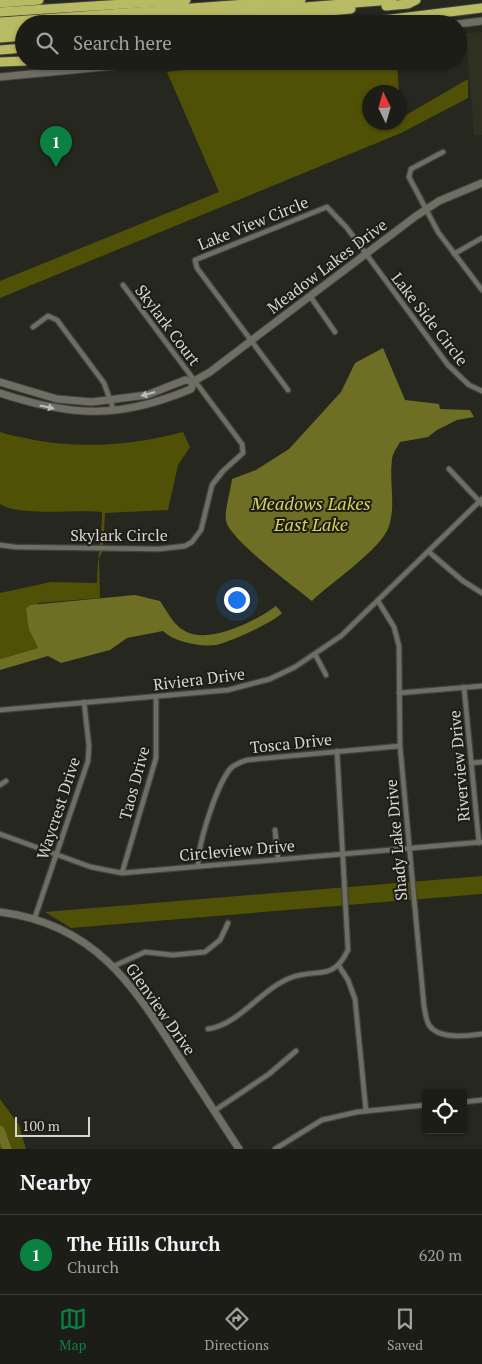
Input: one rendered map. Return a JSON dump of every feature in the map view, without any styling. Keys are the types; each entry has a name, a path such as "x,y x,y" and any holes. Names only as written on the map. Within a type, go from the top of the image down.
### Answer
{"highway":[{"path":"0,3 39,0"},
{"path":"4,12 186,0"},
{"path":"93,15 301,0"},
{"path":"205,15 392,0"},
{"path":"289,15 408,4 416,0"},
{"path":"425,15 482,8"},
{"path":"0,22 15,21"},
{"path":"0,30 15,29"},
{"path":"0,38 15,37"},
{"path":"0,50 15,49"},
{"path":"0,62 15,61"}],"street":[{"path":"467,23 482,21"},
{"path":"0,77 72,70"},
{"path":"443,152 409,171 409,177 425,210 454,254 482,290"},
{"name":"Meadow Lakes Drive","path":"0,393 34,404 73,412 114,410 161,401 190,389 194,381 210,372 425,210 462,190 482,183"},
{"name":"Lake View Circle","path":"252,340 196,268 196,259 327,207 347,228 366,254"},
{"path":"454,254 482,238"},
{"name":"Lake Side Circle","path":"366,254 448,365 469,385 482,391"},
{"name":"Skylark Court","path":"122,285 194,381"},
{"path":"310,296 334,332"},
{"path":"33,327 48,316 57,320 104,384 114,410"},
{"path":"252,340 288,390"},
{"name":"Meadow Lakes Drive","path":"0,382 56,400 74,402 111,401 147,395 185,380 194,381"},
{"name":"Skylark Circle","path":"0,545 159,549 181,547 192,542 198,535 204,520 212,485 244,450 194,381"},
{"path":"449,469 481,502"},
{"name":"Riviera Drive","path":"0,710 156,697 245,687 270,679 315,654 341,636 481,502"},
{"path":"429,552 463,581 482,593"},
{"name":"Shady Lake Drive","path":"378,601 397,634 401,663 399,693 400,746 408,848 424,1006 428,1024 443,1034 458,1036 482,1034"},
{"path":"315,654 326,675"},
{"path":"399,693 482,686"},
{"name":"Riverview Drive","path":"464,687 480,842"},
{"name":"Taos Drive","path":"122,873 156,758 156,697"},
{"name":"Waycrest Drive","path":"34,920 88,761 89,746 84,702"},
{"name":"Tosca Drive","path":"198,866 200,843 222,785 230,770 236,764 247,760 400,746"},
{"path":"208,1029 222,1026 272,987 290,978 326,972 339,966 349,944 337,752"},
{"path":"471,763 482,762"},
{"path":"0,785 6,781"},
{"path":"275,830 278,859"},
{"name":"Circleview Drive","path":"0,834 91,868 122,873 480,842"},
{"name":"Glenview Drive","path":"0,912 53,925 75,937 114,966 154,1018 239,1149"},
{"path":"114,966 145,952 173,955 205,952 220,940 228,923"},
{"path":"339,966 348,980 355,999 366,1111"},
{"path":"214,1111 269,1074 296,1051"},
{"path":"467,1102 482,1100"},
{"path":"275,1149 322,1120 366,1111 422,1106"},
{"path":"282,1144 286,1149"}],"shaded area":[{"path":"482,32 482,135 474,135 467,33"},
{"path":"183,70 398,70 399,85 362,85 362,130 407,130 0,298 0,281 219,192 167,72"},
{"path":"468,79 468,98 407,130 407,115"},
{"path":"0,432 53,443 90,445 127,443 183,432 190,447 178,465 168,510 105,513 103,551 99,558 100,598 38,603 29,630 38,648 0,659 0,593 51,582 97,583 102,512 20,510 0,504"},
{"path":"482,876 482,894 71,928 45,912"},
{"path":"0,1099 19,1125 26,1149 0,1149"}],"water":[{"name":"Meadows Lakes East Lake","path":"383,348 405,400 439,404 440,409 470,410 474,417 457,420 428,437 400,442 392,458 392,510 389,526 377,545 312,601 251,551 230,530 226,517 232,479 256,470 289,449 341,392 355,363"},
{"path":"135,595 160,601 177,626 195,635 207,635 232,629 257,618 276,606 282,613 250,632 221,644 202,645 188,643 174,638 163,631 127,638 110,650 61,663 48,656 0,670 0,659 38,648 29,630 26,609 30,605"}],"waterway":[{"path":"0,1130 7,1149"}],"place":[{"name":"The Hills Church","path":"56,167"}]}
